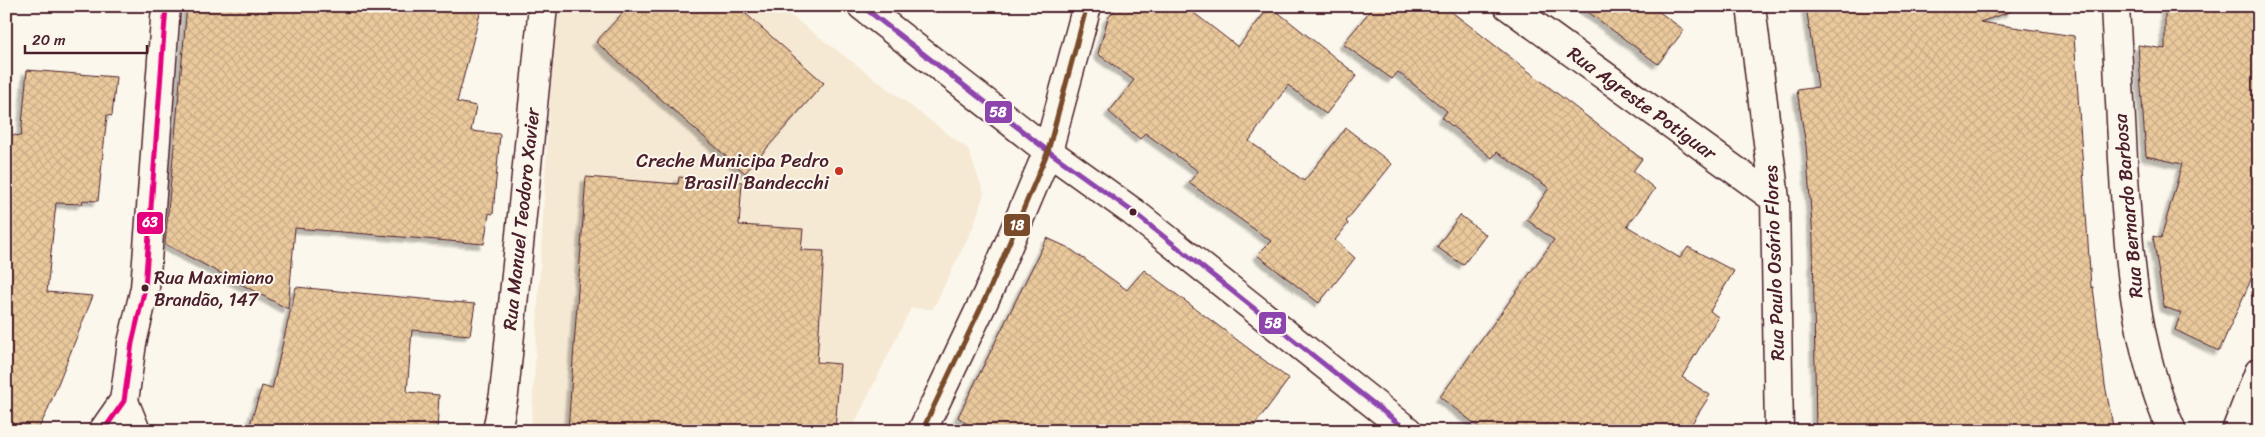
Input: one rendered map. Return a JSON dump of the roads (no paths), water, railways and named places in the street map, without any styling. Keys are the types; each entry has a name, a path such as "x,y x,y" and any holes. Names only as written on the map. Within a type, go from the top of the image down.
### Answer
{"street":[{"path":"104,431 124,402 132,342 145,288 166,6"},
{"name":"Rua Manuel Teodoro Xavier","path":"496,431 504,394 543,6"},
{"path":"862,6 1048,152 1133,212 1404,430"},
{"path":"922,431 991,286 1048,152 1087,6"},
{"name":"Rua Agreste Potiguar","path":"1508,6 1775,199"},
{"name":"Rua Paulo Osório Flores","path":"1751,6 1775,199 1779,431"},
{"name":"Rua Bernardo Barbosa","path":"2115,6 2126,227 2136,309 2150,368 2172,431"},
{"path":"2245,426 2259,372"},
{"path":"124,402 136,431"}],"place":[{"name":"Creche Municipa Pedro Brasill Bandecchi","path":"839,171"},
{"name":"Rua Maximiano Brandão, 147","path":"145,288"}]}
